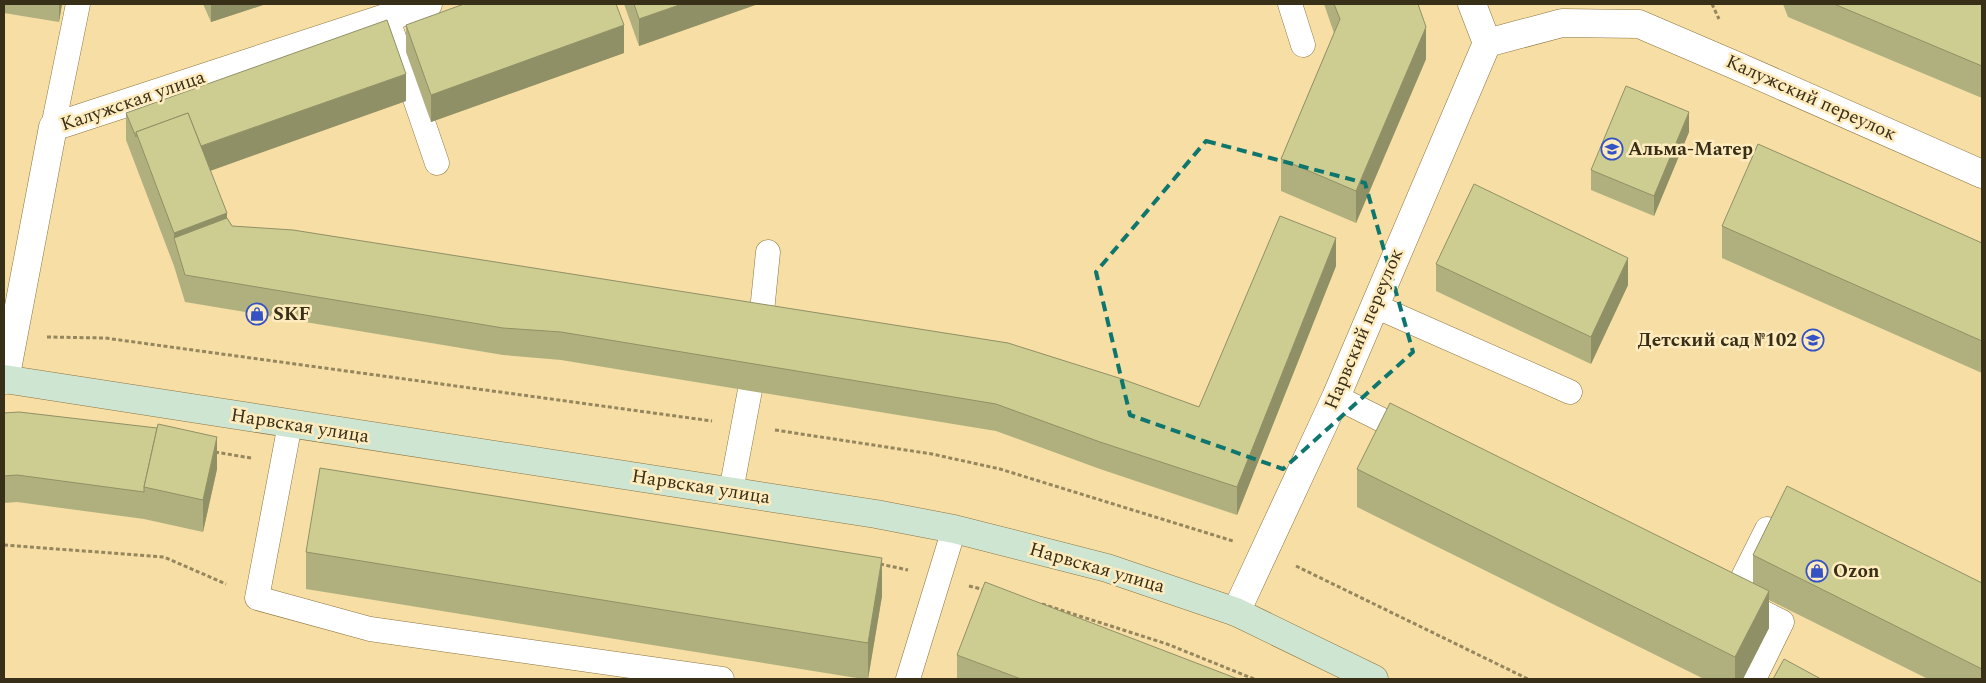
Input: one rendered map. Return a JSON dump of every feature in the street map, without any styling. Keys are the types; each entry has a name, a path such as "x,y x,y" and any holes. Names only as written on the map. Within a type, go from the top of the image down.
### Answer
{"main road":[{"name":"Нарвская улица","path":"4,379 731,491 876,514 954,529 1107,568 1236,612 1374,679"}],"street":[{"name":"Калужская улица","path":"4,379 14,336 53,127 428,4"},
{"path":"1472,4 1487,43"},
{"name":"Калужский переулок","path":"1487,43 1562,23 1639,24 1982,174"},
{"name":"Нарвский переулок","path":"1236,612 1336,397 1487,43"}],"lane":[{"path":"53,127 78,4"},
{"path":"1290,4 1303,46"},
{"path":"387,17 437,163"},
{"path":"760,331 768,252"},
{"path":"1375,306 1570,392"},
{"path":"731,491 750,390"},
{"path":"1336,397 1433,446"},
{"path":"290,424 257,598 370,629 722,679"},
{"path":"1754,679 1782,622 1725,593 1774,513"},
{"path":"908,679 954,529"}],"path":[{"path":"14,336 105,338 743,426 932,454 1000,469 1265,550 1528,679"},
{"path":"206,451 283,463"},
{"path":"4,545 164,557 257,598"},
{"path":"870,563 890,566 985,590"},
{"path":"1033,602 1167,644 1254,679"}],"highlighted area":[{"path":"1206,141 1365,183 1413,352 1283,469 1130,415 1096,272"}],"building":[{"path":"464,4 616,4 624,25 431,95 406,25"},
{"path":"634,4 682,4 639,19"},
{"path":"1334,4 1418,4 1426,27 1356,191 1281,159 1340,19"},
{"path":"1834,4 1982,4 1982,66"},
{"path":"387,20 406,74 201,146 188,113 136,132 136,137 126,113"},
{"path":"1626,86 1689,112 1654,196 1591,170"},
{"path":"188,113 227,213 174,233 136,132"},
{"path":"1758,144 1982,243 1982,341 1722,226"},
{"path":"1474,184 1628,258 1591,337 1436,264"},
{"path":"1280,216 1336,238 1237,487 1100,442 996,404 561,332 503,328 185,275 174,238 227,218 232,226 293,230 1008,343 1122,379 1199,407"},
{"path":"1390,403 1769,591 1735,657 1357,469"},
{"path":"19,412 157,428 144,492 17,475 4,476 4,413"},
{"path":"158,424 217,437 203,500 144,487"},
{"path":"320,468 882,558 868,643 306,552"},
{"path":"1787,486 1982,583 1982,669 1753,555"},
{"path":"985,582 1238,679 1021,679 957,655"},
{"path":"1784,659 1821,679 1773,679"}],"place":[{"name":"Альма-Матер","path":"1612,149"},
{"name":"SKF","path":"257,314"},
{"name":"Детский сад №102","path":"1813,340"},
{"name":"Ozon","path":"1817,571"}]}
